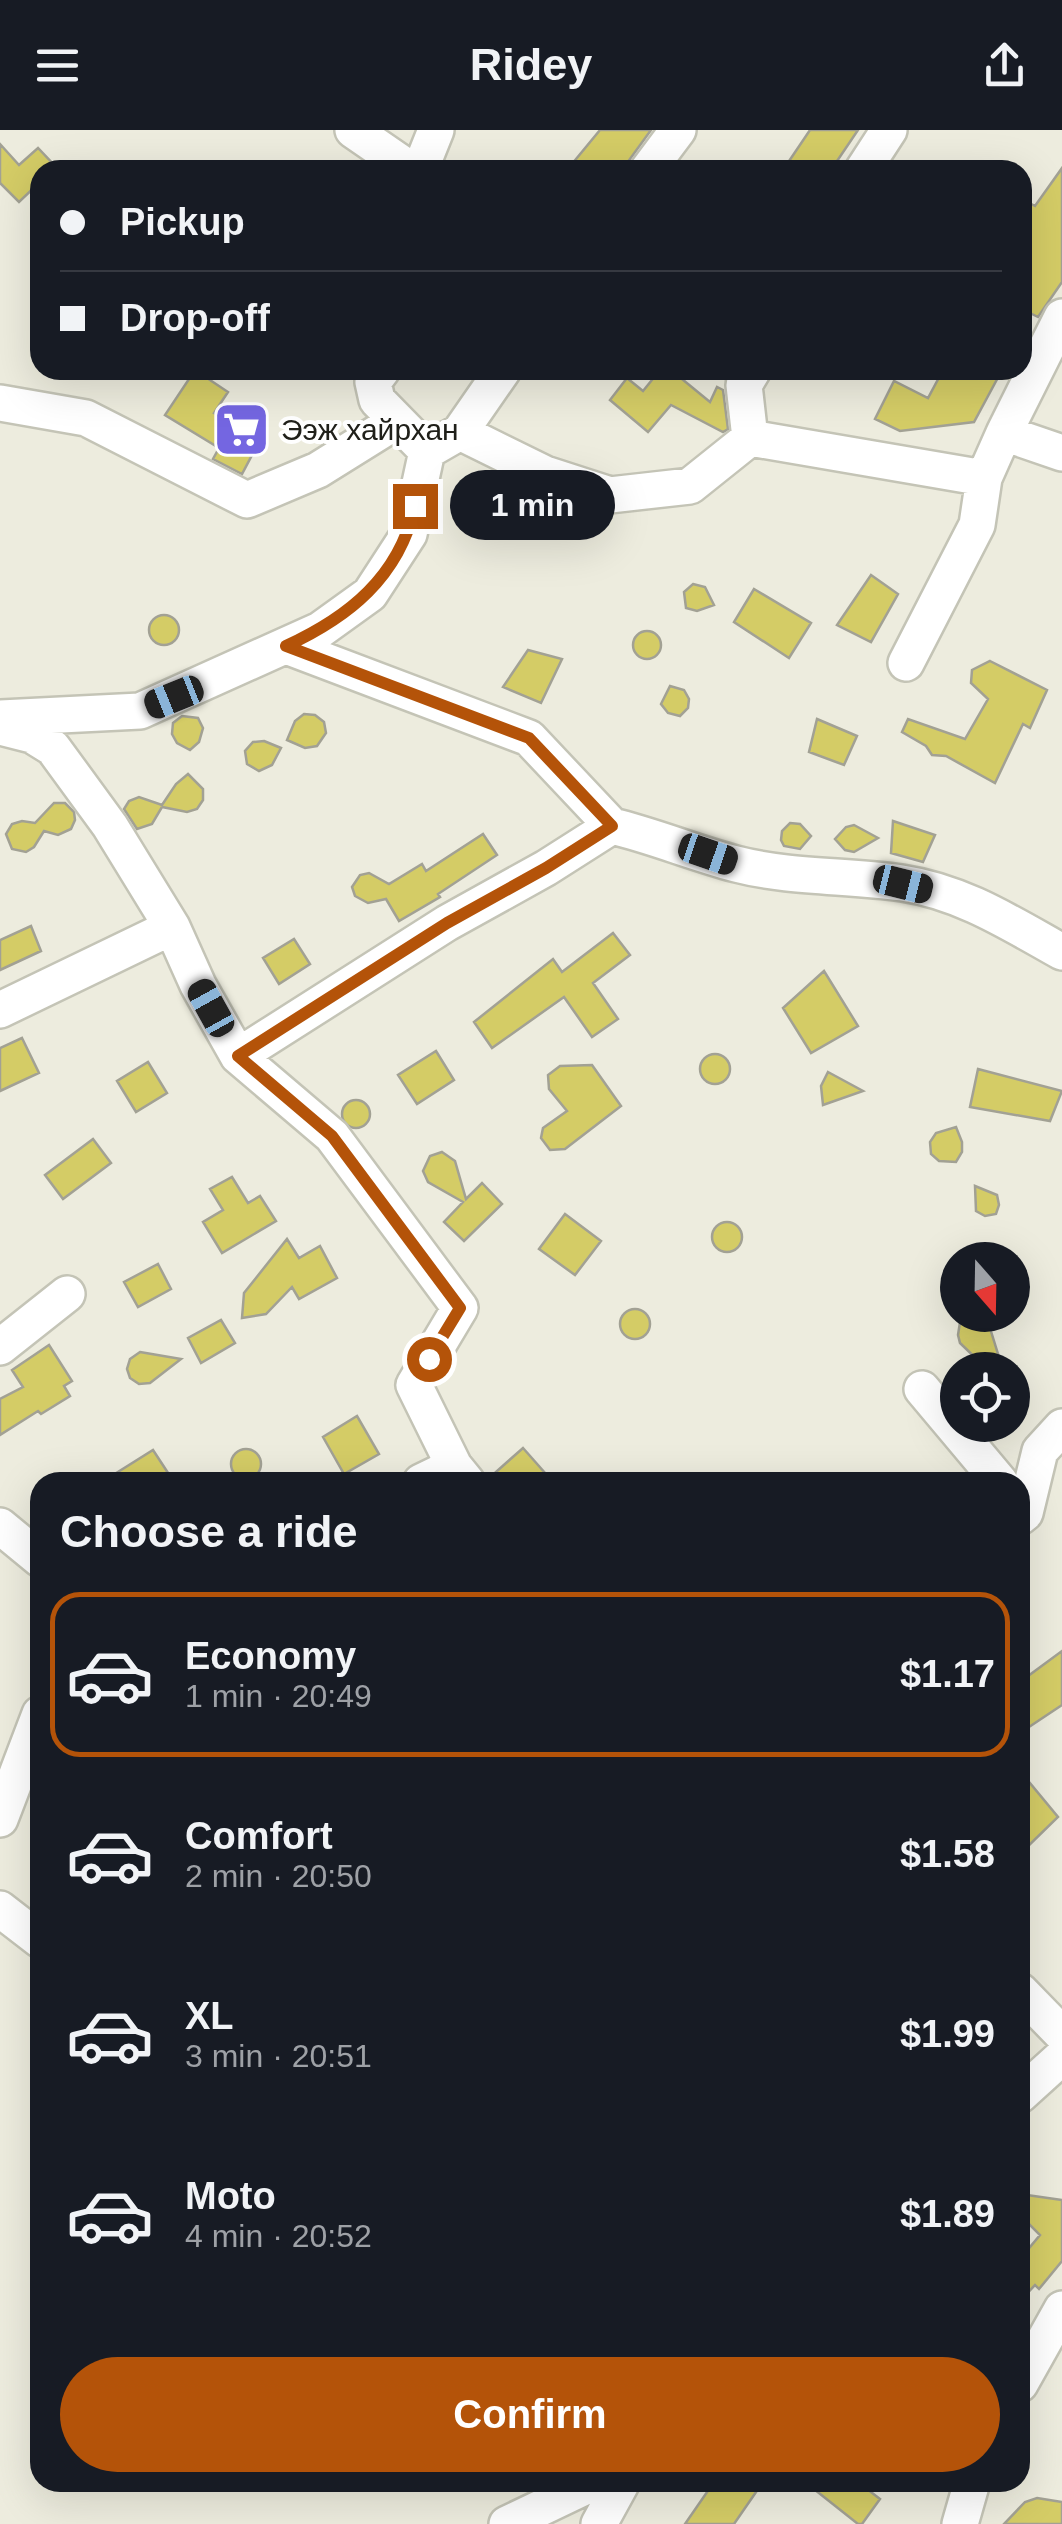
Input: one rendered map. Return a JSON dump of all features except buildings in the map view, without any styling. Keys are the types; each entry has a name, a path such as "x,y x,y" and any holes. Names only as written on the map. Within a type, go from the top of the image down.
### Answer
{"street":[{"path":"353,130 396,160"},
{"path":"424,160 436,130"},
{"path":"656,160 678,130"},
{"path":"869,160 888,130"},
{"path":"1032,376 1062,317"},
{"path":"374,380 377,400 427,451"},
{"path":"0,718 140,711 320,630 370,594 409,534 427,451 460,432 496,380"},
{"path":"747,380 744,385 750,438"},
{"path":"906,664 977,525 984,478 1030,380"},
{"path":"0,403 86,418 247,500 318,470 395,422"},
{"path":"460,432 545,474 610,495 690,486 750,438 984,478"},
{"path":"1004,432 1062,453"},
{"path":"286,646 529,738 612,826 737,864 903,884 967,900 1062,952"},
{"path":"0,727 32,735 53,748 110,826 172,927 198,985 238,1056 332,1136 460,1308 414,1384 459,1472"},
{"path":"238,1056 447,923 612,826"},
{"path":"0,1010 172,927"},
{"path":"0,1347 67,1294"},
{"path":"922,1389 992,1472"},
{"path":"1030,1485 1040,1451 1062,1427"},
{"path":"0,1526 30,1551"},
{"path":"0,1819 30,1740"},
{"path":"0,1908 30,1932"},
{"path":"1030,2000 1062,2034"},
{"path":"1030,2087 1062,2057"},
{"path":"1030,2366 1062,2309"},
{"path":"507,2524 574,2492"},
{"path":"599,2524 617,2492"},
{"path":"960,2524 969,2492"}],"place":[{"name":"Ээж хайрхан","path":"242,429"}],"route":[{"path":"415,506 409,534 370,594 320,630 286,646 529,738 612,826 447,923 238,1056 332,1136 460,1308 429,1359"}]}
